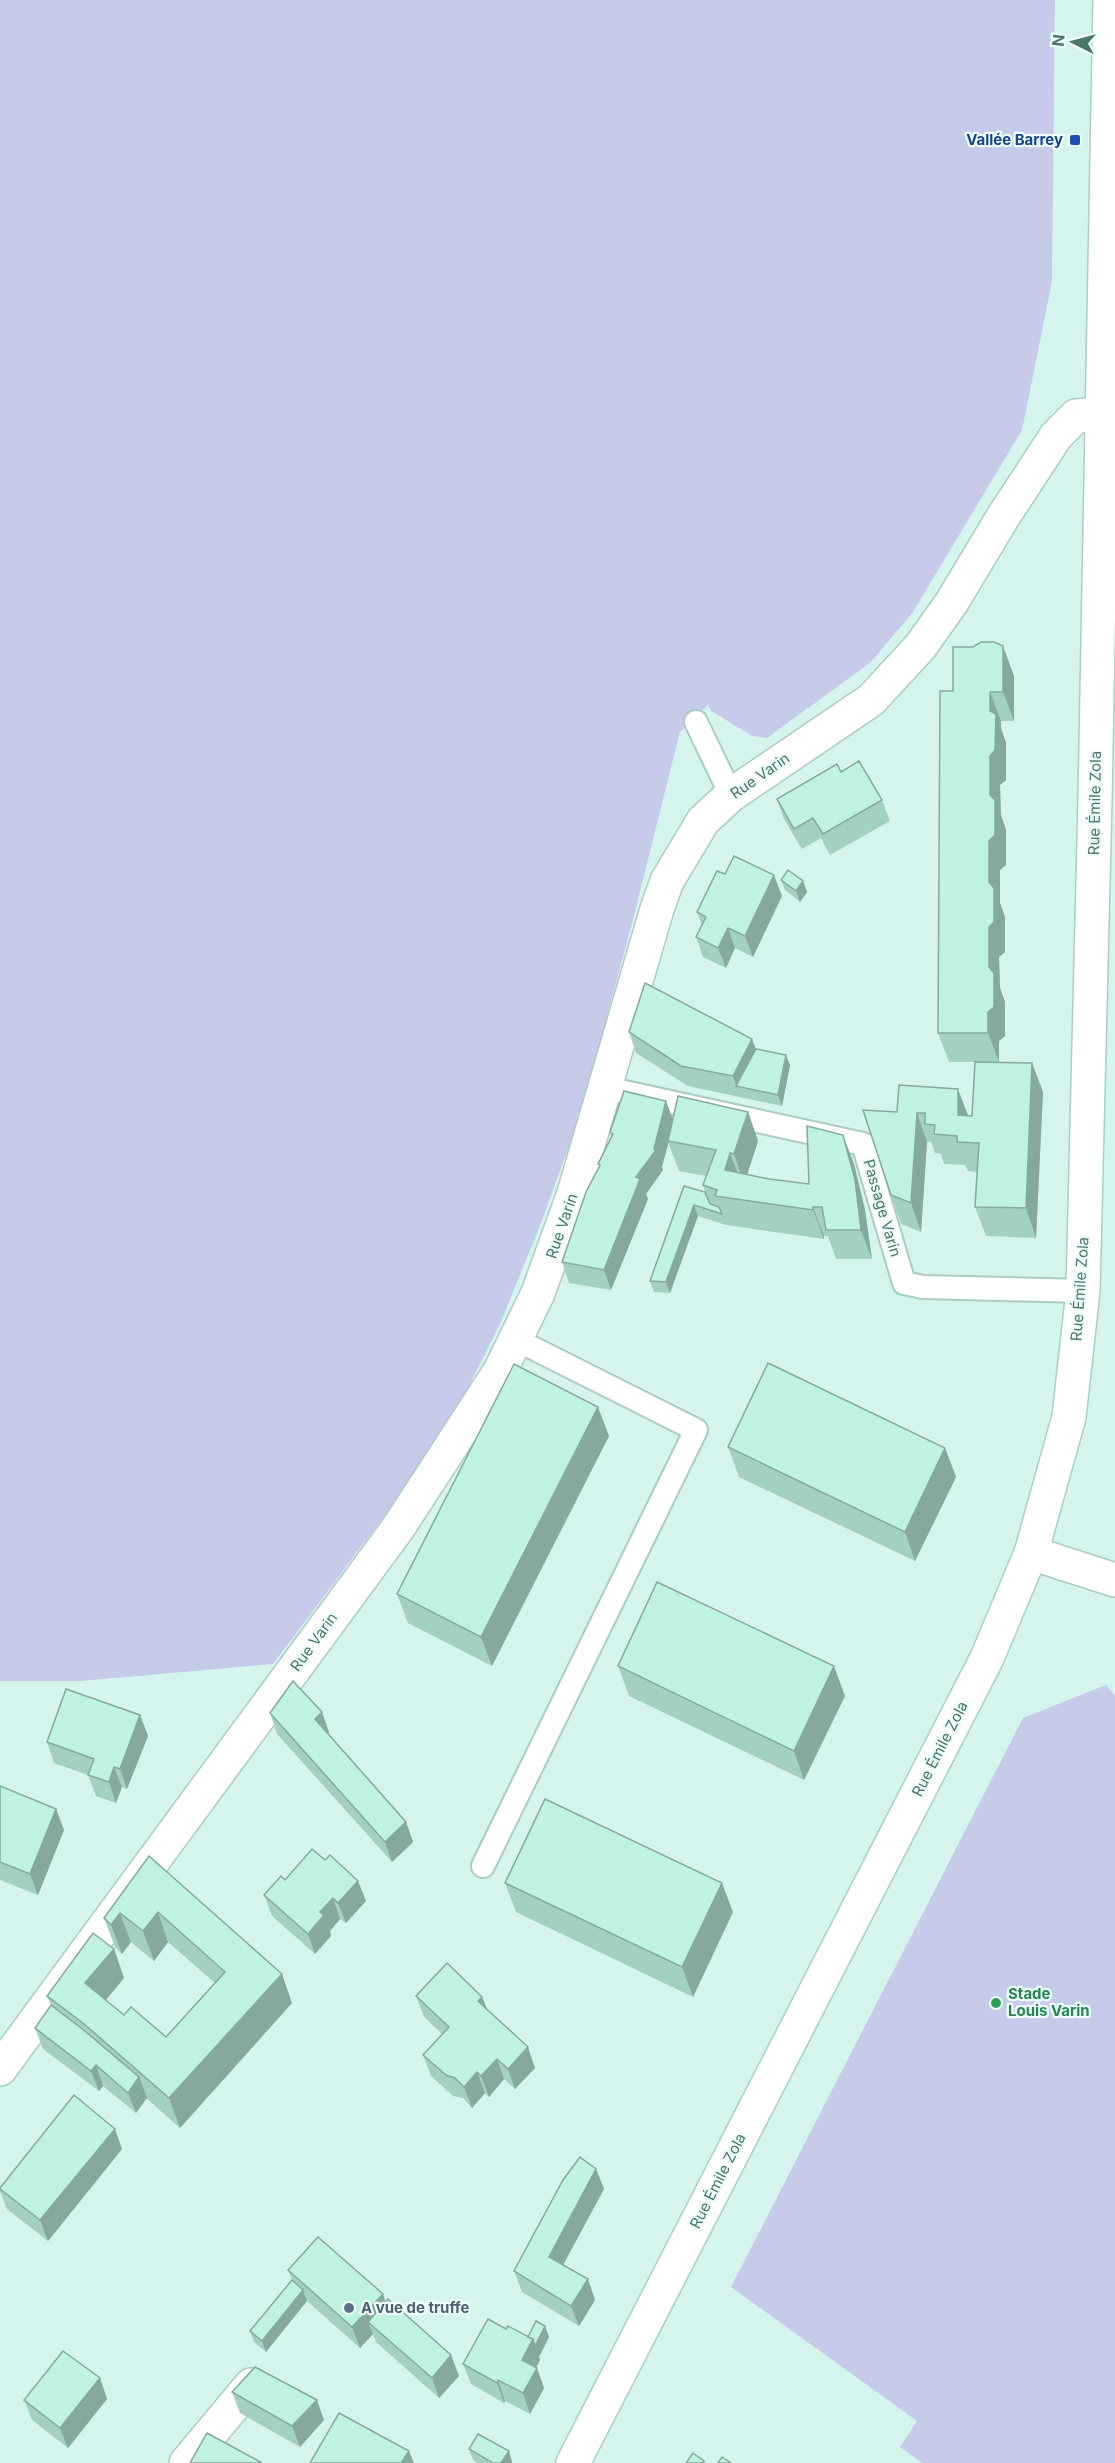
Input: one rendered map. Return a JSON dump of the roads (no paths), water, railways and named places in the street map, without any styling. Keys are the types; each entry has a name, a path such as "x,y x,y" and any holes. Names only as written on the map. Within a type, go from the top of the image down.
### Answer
{"main road":[{"name":"Rue Émile Zola","path":"573,2463 987,1658 1031,1553 1069,1417 1083,1291 1110,0"},
{"name":"Rue Varin","path":"0,2069 398,1528 500,1371 538,1293 574,1193 644,950 667,881 703,821 731,795 871,700 920,647 952,602 1003,517 1056,436 1076,416 1102,414"},
{"path":"1031,1553 1115,1580"},
{"path":"186,2463 251,2385"}],"lane":[{"path":"696,722 731,795"},
{"name":"Passage Varin","path":"606,1088 863,1144 904,1283 923,1287 1083,1291"},
{"path":"483,1866 696,1430 516,1339"}],"place":[{"name":"Vallée Barrey","path":"1075,140"},
{"name":"Stade Louis Varin","path":"996,2003"},
{"name":"A vue de truffe","path":"349,2308"}]}
